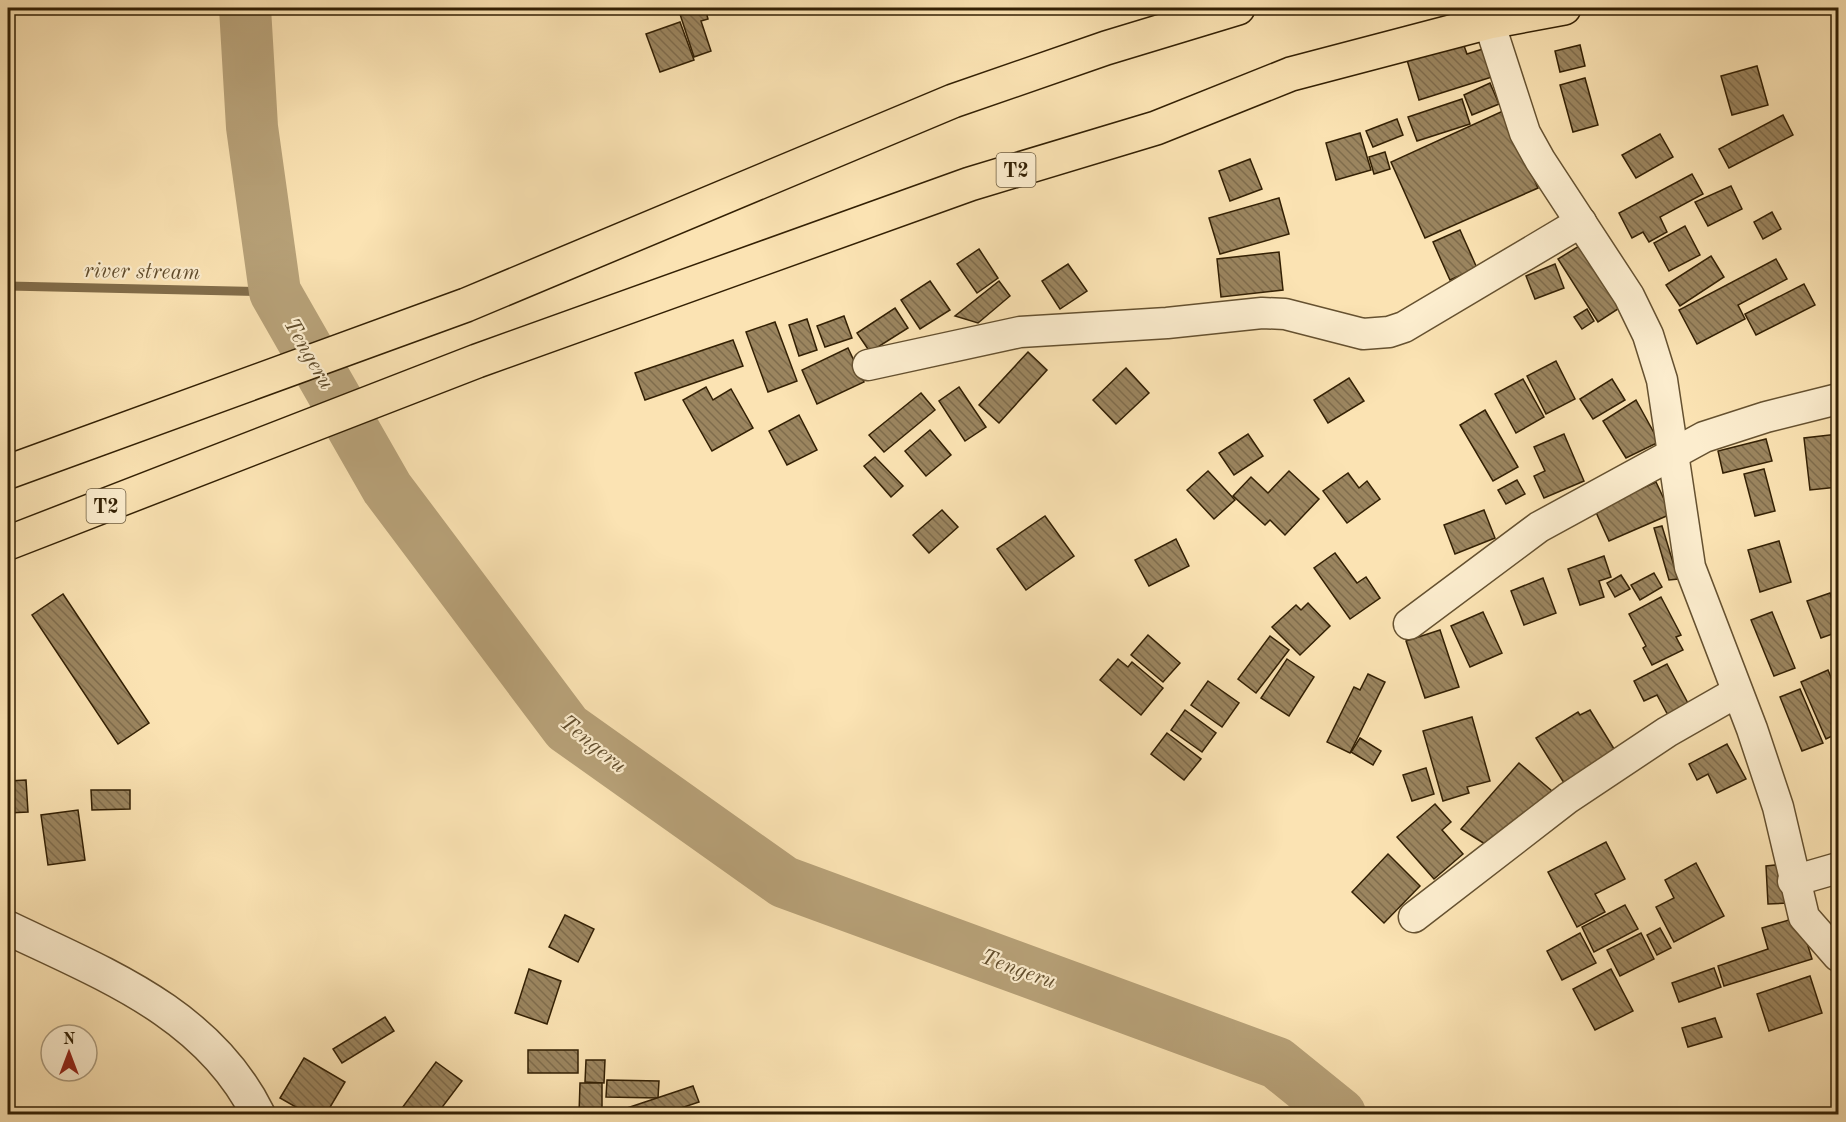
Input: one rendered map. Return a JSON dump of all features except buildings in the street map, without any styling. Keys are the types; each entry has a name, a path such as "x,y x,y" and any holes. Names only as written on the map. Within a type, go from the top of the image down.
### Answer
{"highway":[{"path":"8,472 180,407 466,305 953,101 1106,48 1238,8"},
{"name":"T2","path":"8,543 477,361 970,184 1156,128 1291,74 1489,22 1564,8"}],"street":[{"path":"1489,22 1525,133 1540,160 1629,296 1648,335 1662,380 1689,567 1778,807 1793,881 1804,917 1839,956"},
{"path":"868,365 1020,332 1167,323 1262,313 1285,314 1363,334 1389,332 1404,327 1581,222"},
{"path":"1409,624 1539,527 1704,436 1766,417 1839,399"},
{"path":"1414,917 1568,798 1667,732 1737,692"},
{"path":"1793,881 1839,868"},
{"path":"8,928 135,989 200,1035 234,1075 258,1114"}],"waterway":[{"name":"Tengeru","path":"245,8 252,127 275,292 387,488 567,728 784,882 1277,1063 1340,1114"},
{"name":"river stream","path":"8,286 275,292"}]}
